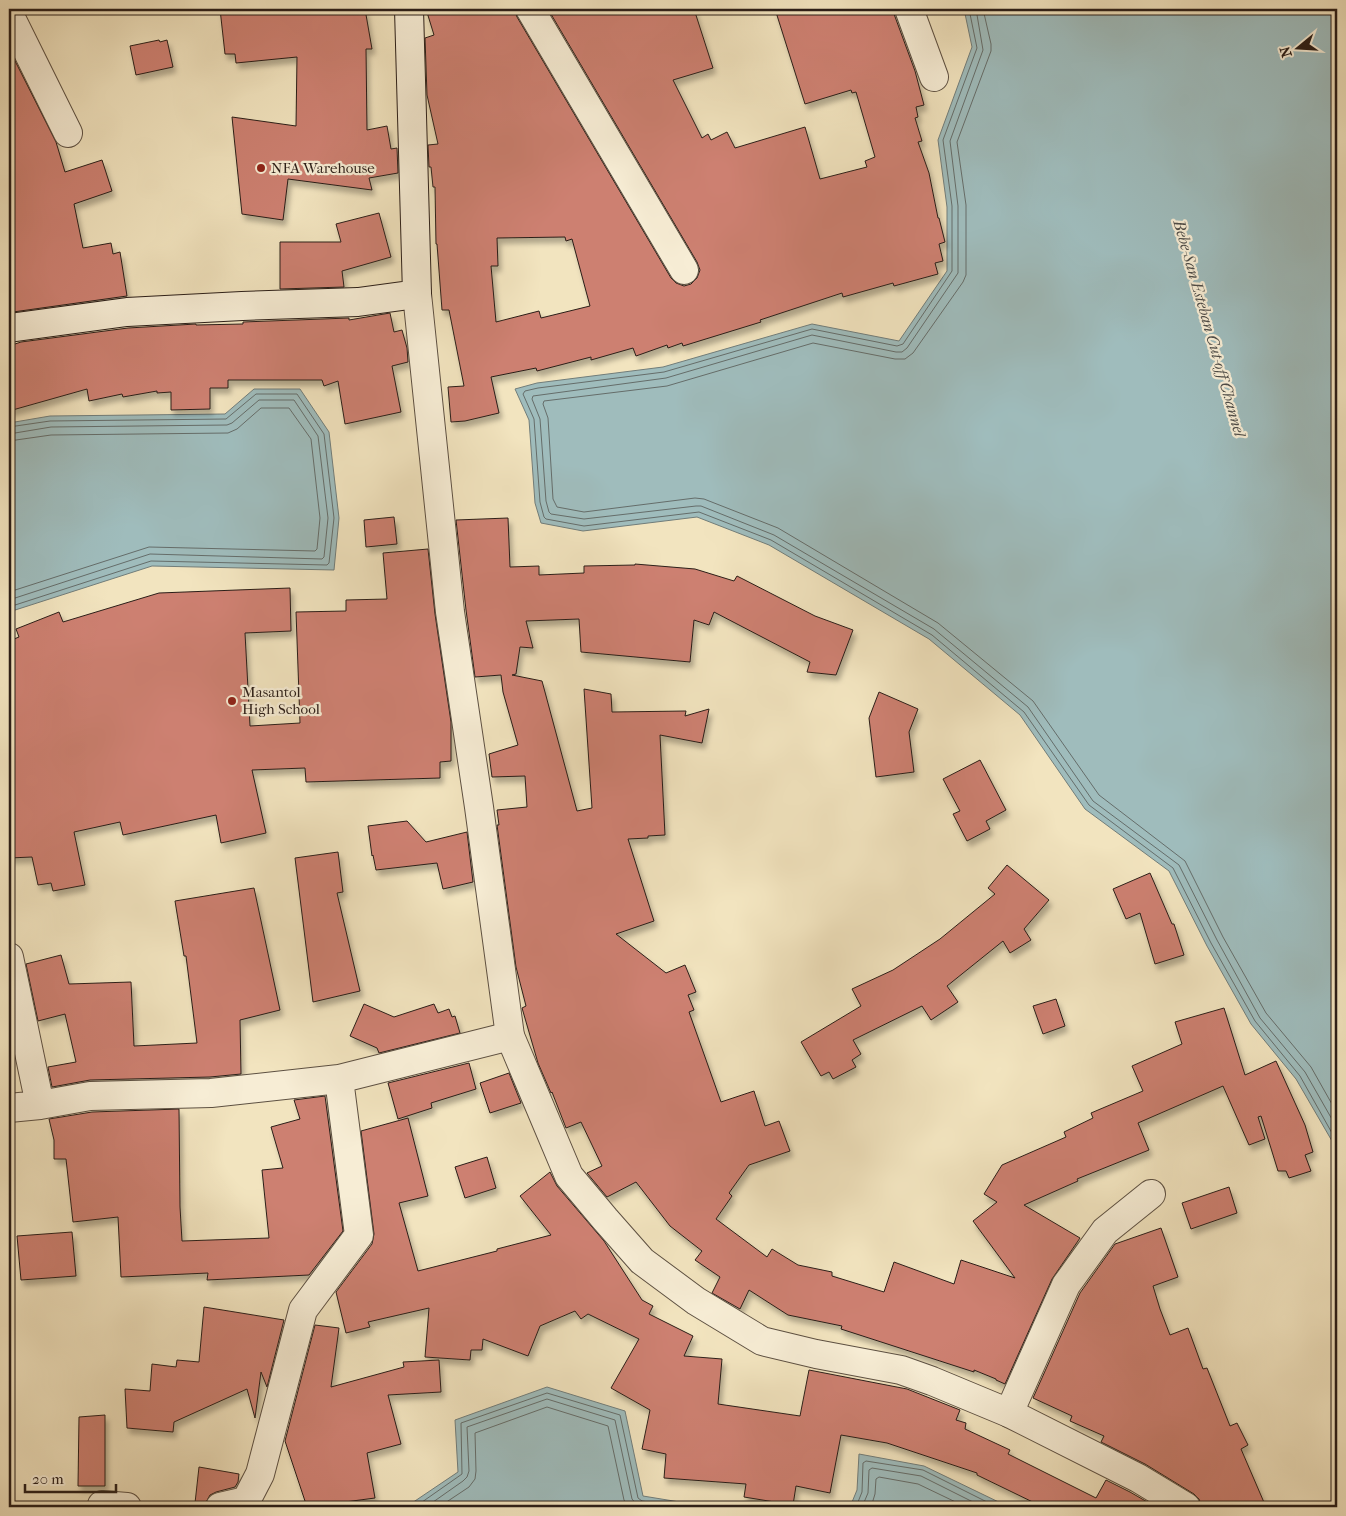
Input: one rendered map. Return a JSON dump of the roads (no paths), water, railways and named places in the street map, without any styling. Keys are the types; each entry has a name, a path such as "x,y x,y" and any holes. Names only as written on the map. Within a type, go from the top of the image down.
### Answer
{"street":[{"path":"409,9 417,294 450,612 510,1036 569,1176 642,1261 696,1301 762,1341 816,1354 901,1370 932,1381 1009,1413 1138,1478 1186,1507"},
{"path":"530,9 684,270"},
{"path":"909,9 934,77"},
{"path":"9,14 68,133"},
{"path":"9,328 127,312 358,302 417,294"},
{"path":"9,957 40,1105"},
{"path":"9,1108 40,1105 90,1096 211,1093 338,1079 510,1036"},
{"path":"220,1507 246,1501 260,1474 303,1310 359,1235 338,1079"},
{"path":"1009,1413 1066,1285 1104,1231 1151,1194"}],"water":[{"name":"Bebe-San Esteban Cut-off Channel","path":"964,9 1337,9 1337,1159 1332,1141 1296,1079 1251,1024 1207,946 1169,871 1085,809 1020,715 929,639 769,545 697,517 583,531 541,523 535,503 529,420 515,389 537,383 663,367 812,324 899,341 947,271 947,207 938,140 972,47"},
{"path":"254,389 300,389 329,432 339,518 334,570 152,566 9,612 9,423 50,416 225,414"},
{"path":"547,1387 625,1411 643,1496 710,1507 406,1507 458,1472 455,1420"},
{"path":"859,1454 924,1466 1009,1507 850,1507 857,1490"}],"place":[{"name":"NFA Warehouse","path":"261,168"},
{"name":"Masantol High School","path":"232,701"}]}
